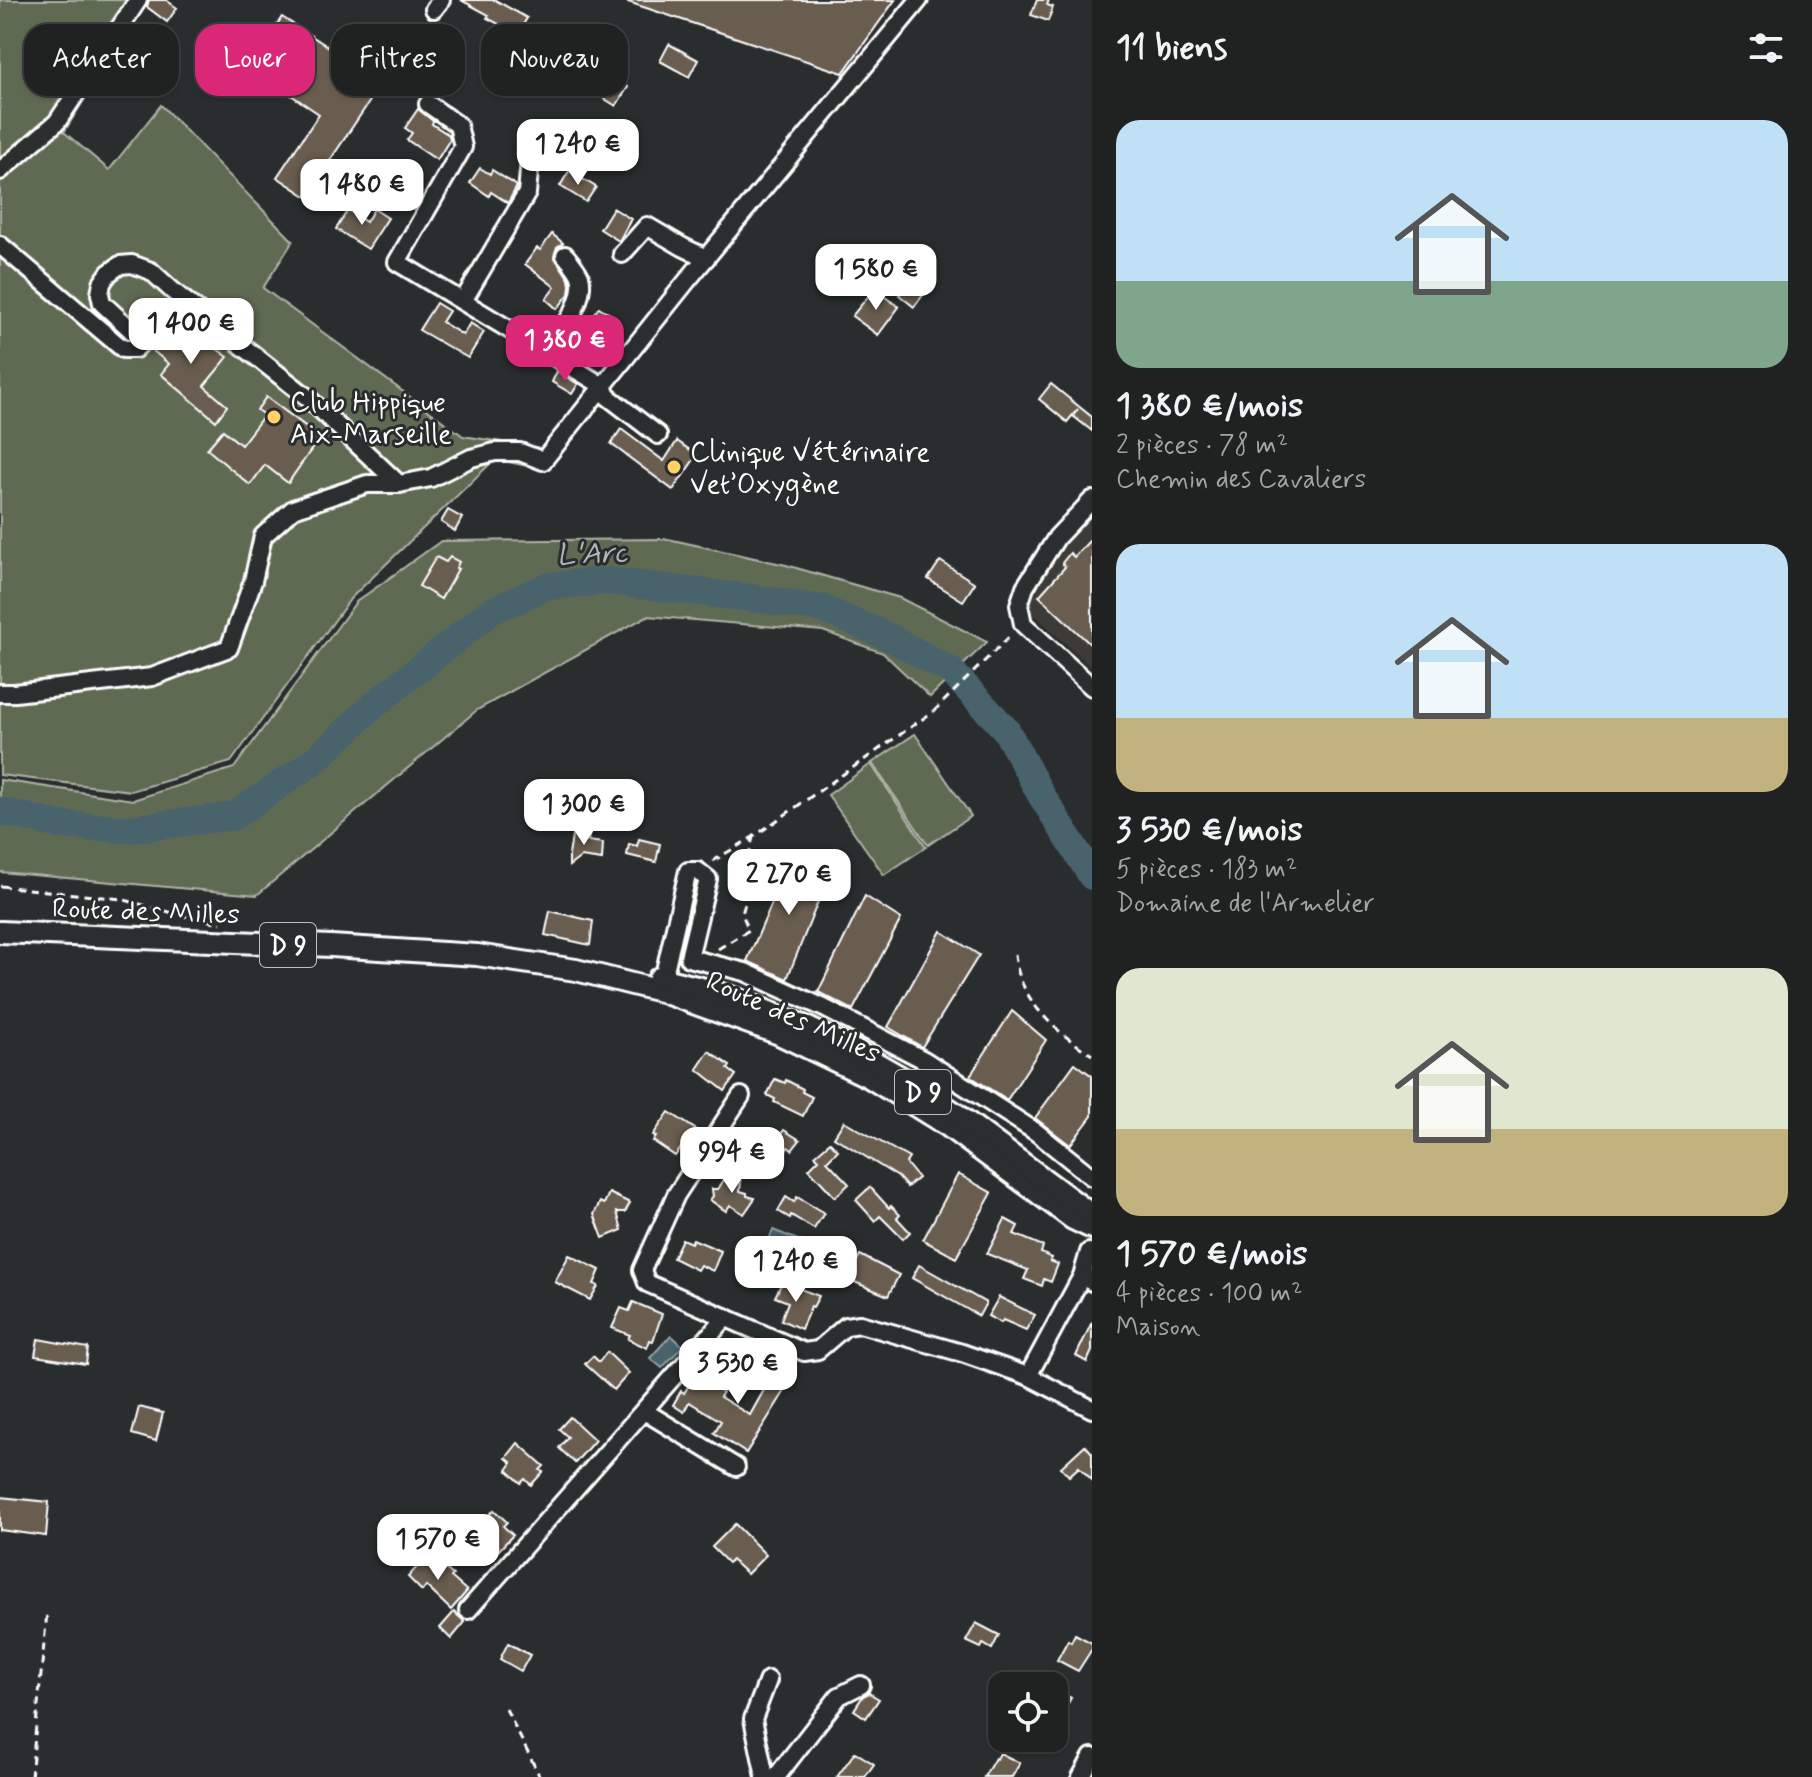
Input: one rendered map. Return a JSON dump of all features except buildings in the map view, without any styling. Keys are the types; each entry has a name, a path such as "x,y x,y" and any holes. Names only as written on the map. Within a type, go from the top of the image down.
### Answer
{"main road":[{"name":"Route des Milles","path":"0,932 477,955 671,988 777,1033 869,1077 948,1126 1082,1217 1092,1228"}],"street":[{"path":"0,171 57,122 138,0"},
{"path":"0,693 152,677 229,648 253,581 263,536 293,509 367,484 399,484 431,478 471,458 495,452 520,452 543,461 919,0"},
{"path":"428,104 458,125 463,147 397,262 603,386 607,396 658,435"},
{"path":"463,301 527,193 530,160"},
{"path":"622,254 647,226 706,258"},
{"path":"0,245 123,349 135,349 139,345 139,337 102,303 102,283 120,265 132,264 151,271 307,397 399,484"},
{"path":"547,352 582,293 579,274 565,255"},
{"path":"1092,500 1057,537 1025,587 1019,605 1023,624 1092,687"},
{"path":"688,871 698,871 708,879 689,958 671,988 688,871"},
{"path":"689,958 745,972 824,1008 924,1060 1036,1132 1092,1177"},
{"path":"741,1096 676,1195 642,1270 647,1283 804,1352 818,1350 846,1326 860,1324 962,1353 1028,1376 1092,1409"},
{"path":"1082,1217 1092,1235"},
{"path":"1028,1376 1087,1279 1089,1252"},
{"path":"468,1610 726,1317"},
{"path":"644,1411 736,1467"},
{"path":"765,1777 753,1719 768,1680"},
{"path":"776,1777 839,1696 861,1685"},
{"path":"1081,1777 1092,1757"}],"path":[{"path":"698,871 753,837 934,711 1014,632"},
{"path":"710,964 706,956 749,930 742,914 749,889 748,859 753,837"},
{"path":"0,886 121,899 224,923"},
{"path":"1015,954 1017,973 1039,1011 1059,1031 1092,1055"},
{"path":"31,1777 47,1613"},
{"path":"506,1709 540,1777"}],"shaded area":[{"path":"1092,509 1092,668 1028,609 1032,590 1066,538"}],"green space":[{"path":"0,0 147,0 132,24 24,24 24,96 87,96 64,132 109,170 161,105 293,241 263,288 463,436 541,448 532,467 495,459 351,598 231,762 131,791 0,775"},
{"path":"668,539 786,565 900,598 987,642 930,697 883,653 823,631 647,616 477,710 257,895 0,872 0,780 133,800 234,768 356,602 441,541"},
{"path":"915,734 971,816 928,845 872,763"},
{"path":"871,764 926,847 884,875 828,795"}],"water":[{"path":"773,1230 803,1242 798,1252 784,1252 767,1244"},
{"path":"671,1335 683,1346 662,1368 650,1358"}],"waterway":[{"name":"L'Arc","path":"0,811 60,825 128,829 234,816 313,762 374,705 491,611 548,586 608,581 823,609 889,637 951,671 1006,730 1040,793 1092,876"}],"place":[{"name":"Club Hippique Aix-Marseille","path":"274,417"},
{"name":"Clinique Vétérinaire Vet’Oxygène","path":"674,467"}]}
